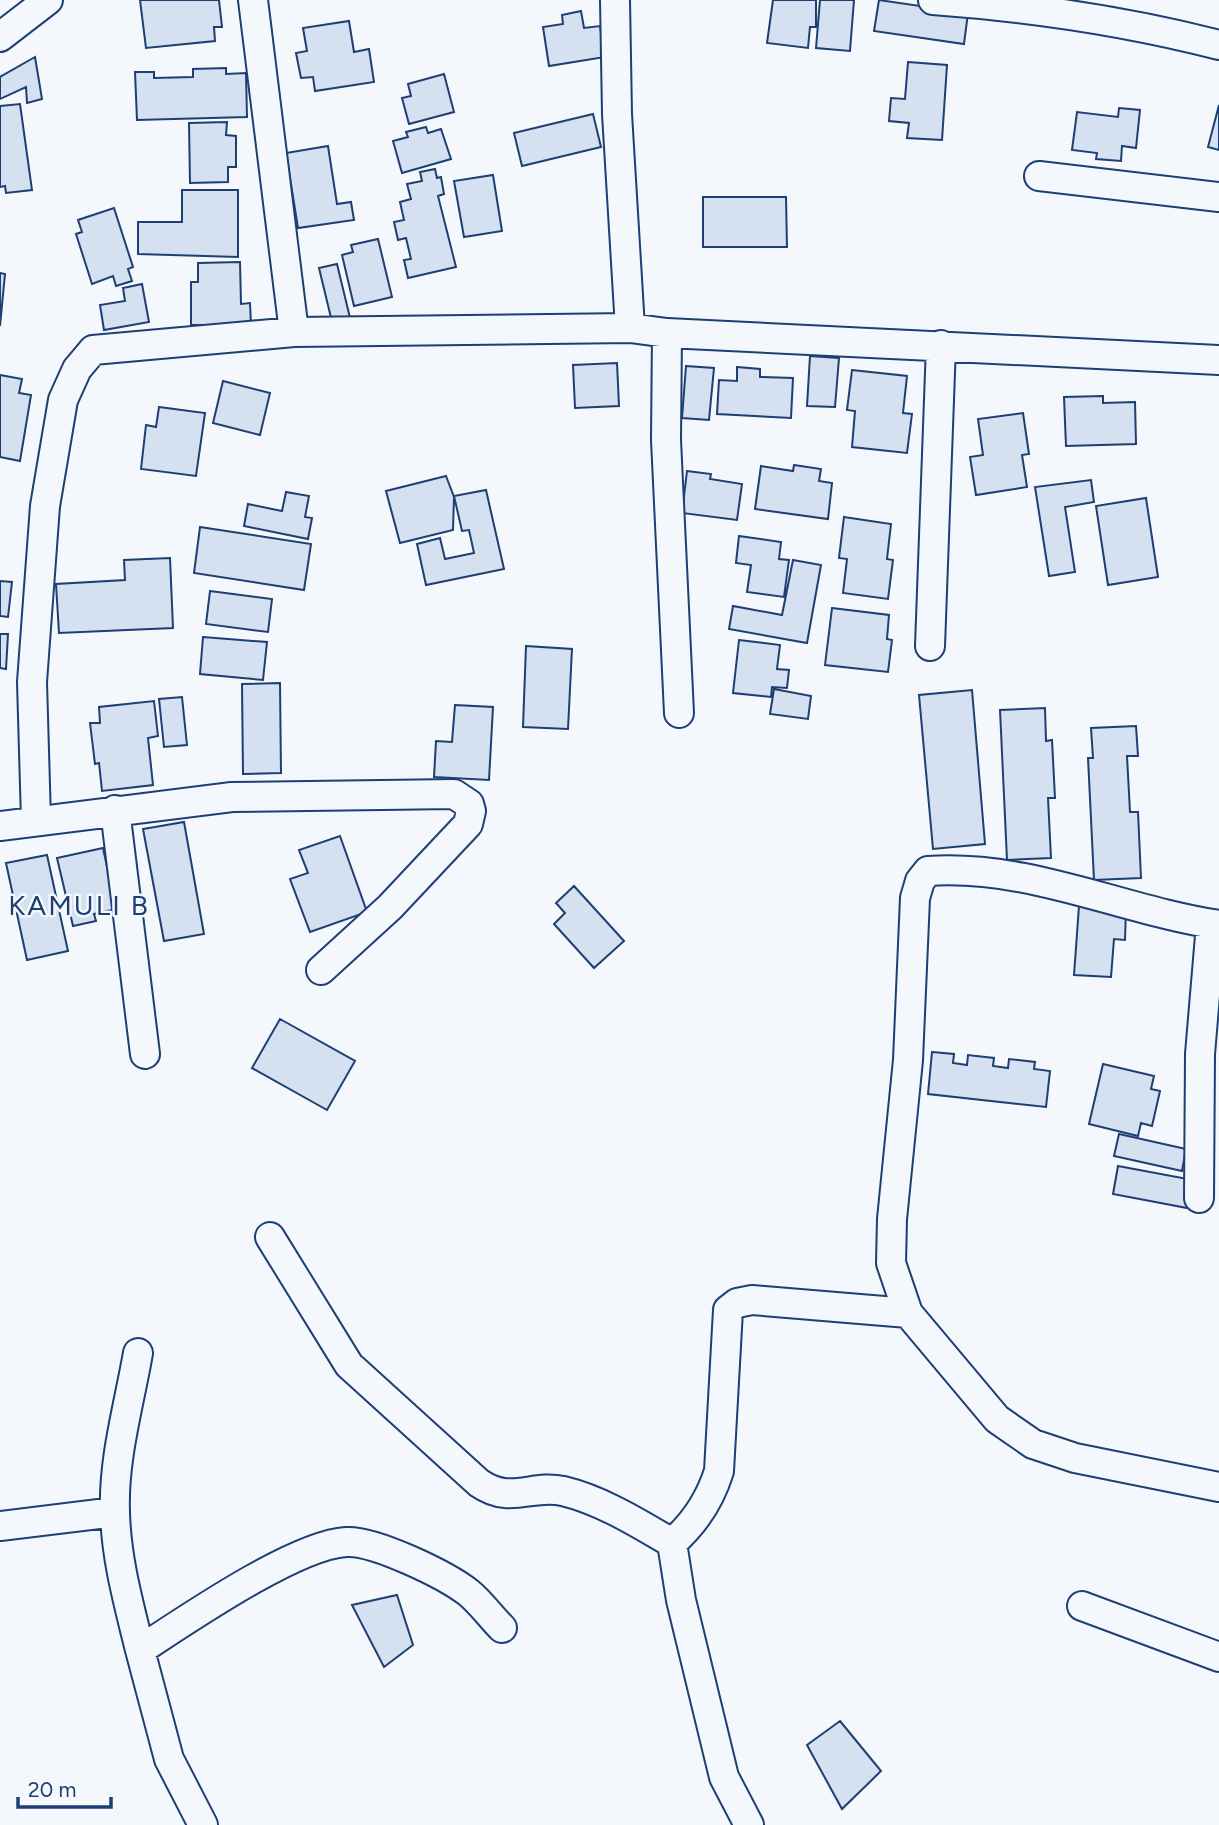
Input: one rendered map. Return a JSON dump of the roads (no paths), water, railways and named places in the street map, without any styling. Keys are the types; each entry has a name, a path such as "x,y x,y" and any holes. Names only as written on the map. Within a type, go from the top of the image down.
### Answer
{"street":[{"path":"0,37 48,0"},
{"path":"253,0 294,332"},
{"path":"615,0 617,114 630,328"},
{"path":"933,0 1006,5 1177,34 1219,45"},
{"path":"1039,176 1219,197"},
{"path":"36,820 32,682 45,506 63,400 77,369 93,350 294,332 630,328 667,333 1219,360"},
{"path":"667,333 666,440 679,713"},
{"path":"930,646 941,345"},
{"path":"0,825 232,797 396,793 454,794 464,800 471,811 468,824 390,907 321,970"},
{"path":"115,810 145,1054"},
{"path":"1199,1198 1200,1054 1215,924 1069,887 962,868 928,871 920,881 915,898 908,1060 892,1219 891,1263 908,1313 998,1419 1033,1444 1075,1458 1219,1487"},
{"path":"270,1237 349,1365 479,1483 494,1493 560,1490 597,1504 672,1543"},
{"path":"672,1543 689,1528 713,1492 719,1471 728,1310 737,1303 752,1300 908,1313"},
{"path":"138,1353 118,1462 114,1512 120,1565 169,1759 203,1825"},
{"path":"0,1525 114,1512"},
{"path":"140,1650 211,1604 318,1547 349,1542 386,1551 433,1572 469,1593 502,1628"},
{"path":"672,1543 681,1600 724,1777 749,1825"},
{"path":"1082,1606 1219,1657"}],"district":[{"name":"KAMULI B","path":"79,905"}]}
